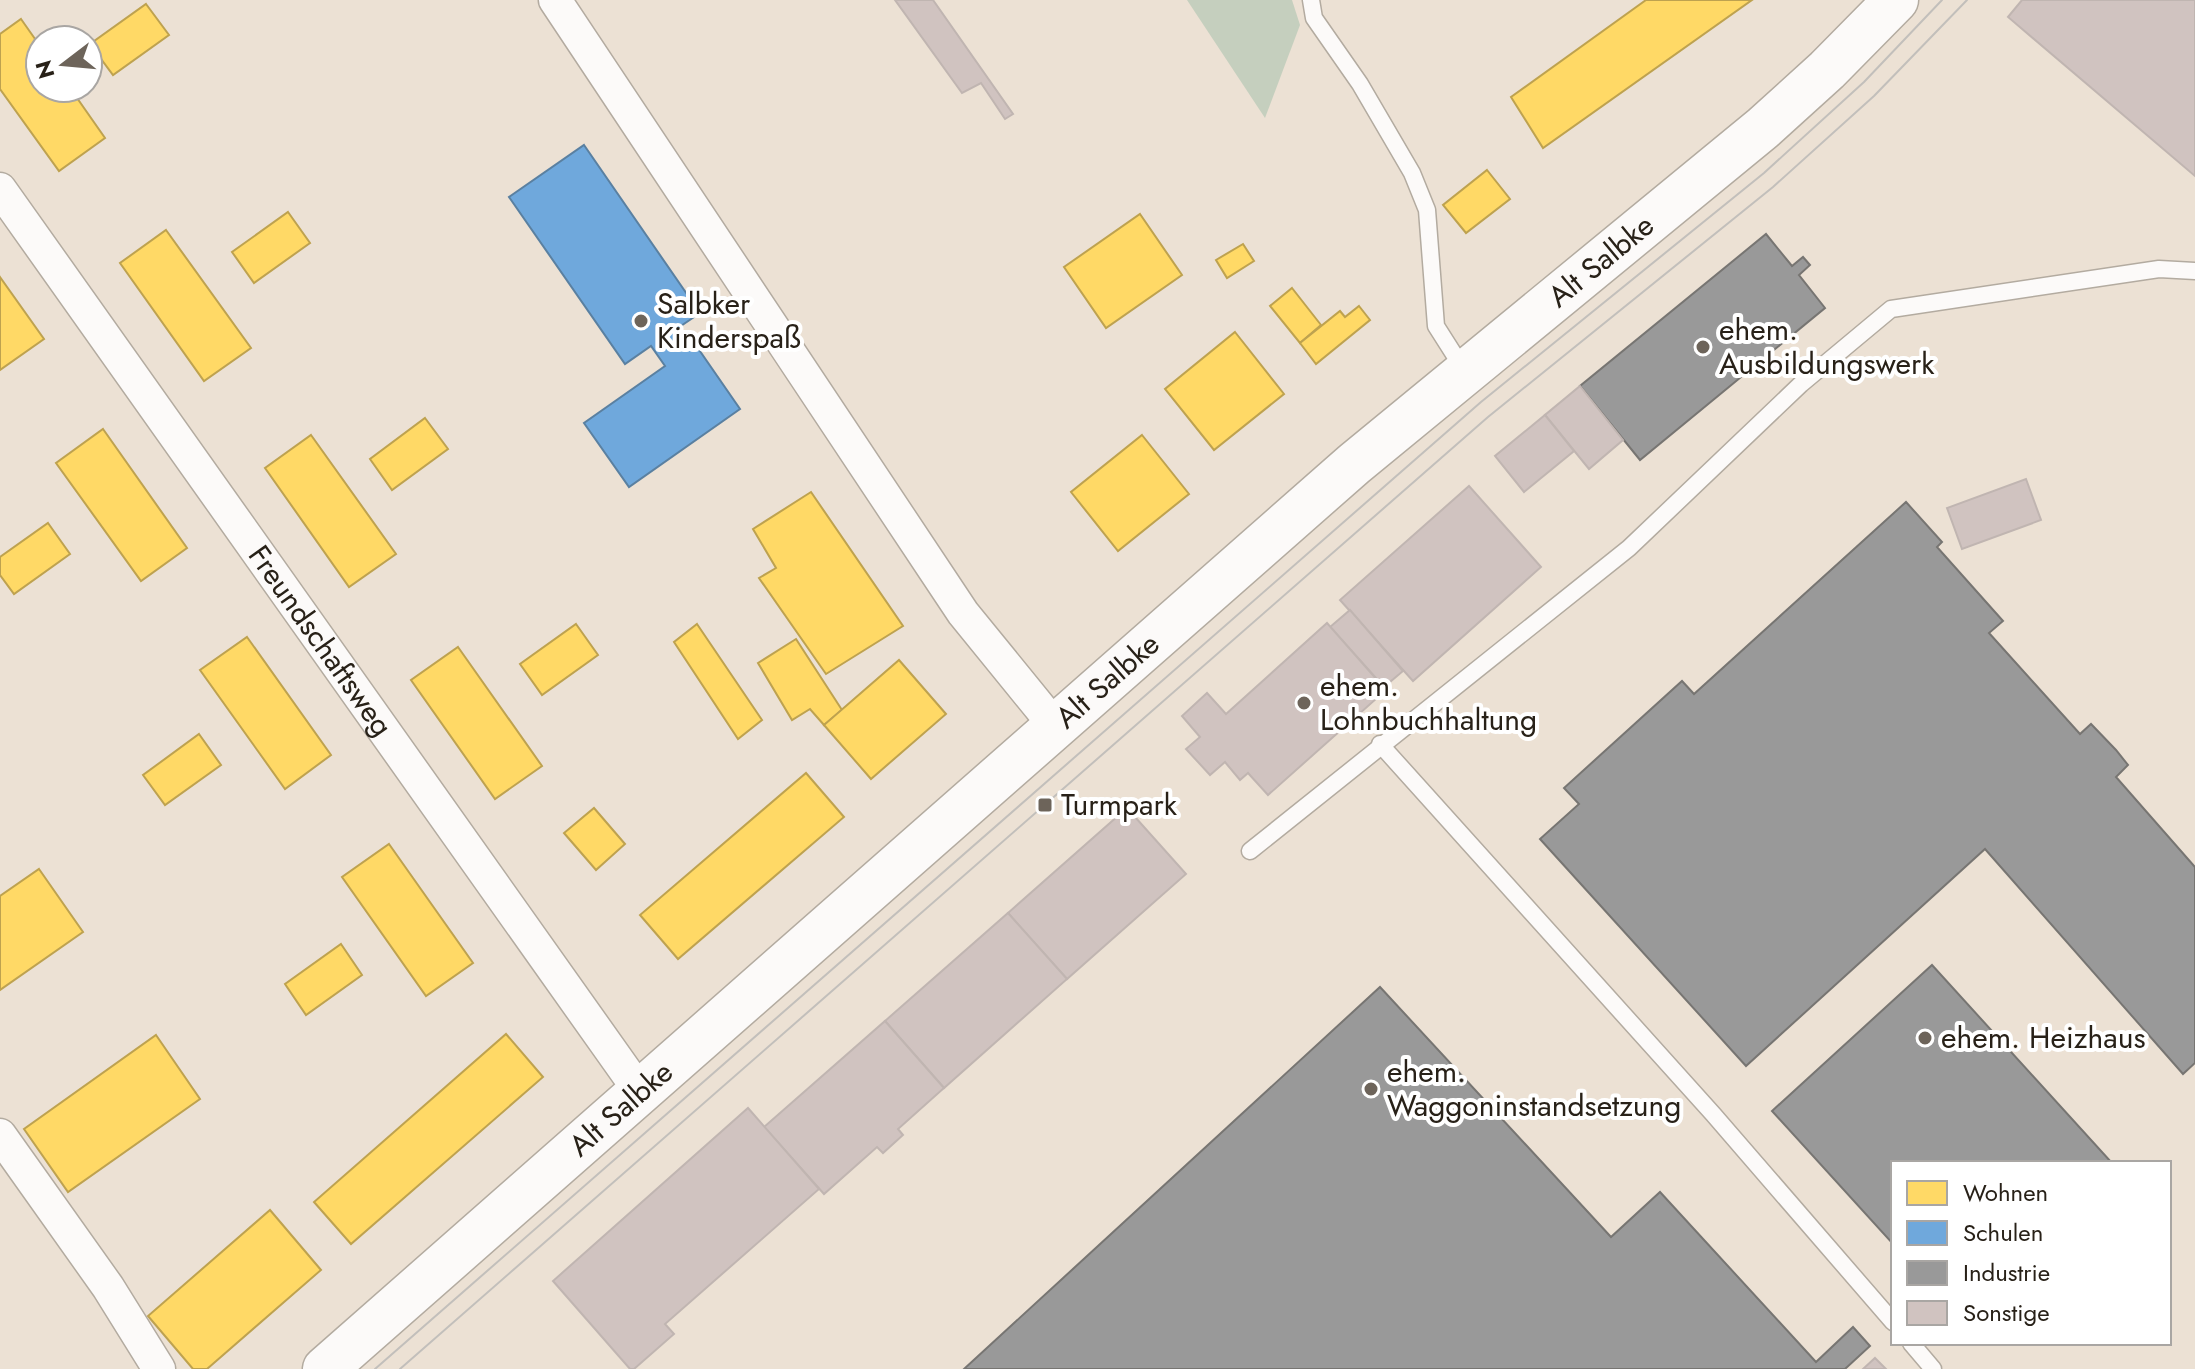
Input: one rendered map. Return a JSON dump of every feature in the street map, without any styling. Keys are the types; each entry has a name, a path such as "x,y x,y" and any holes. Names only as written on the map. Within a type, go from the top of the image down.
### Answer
{"main road":[{"name":"Alt Salbke","path":"325,1369 1464,370 1763,128 1827,70 1896,0"}],"street":[{"path":"555,0 946,589 1055,726"},
{"name":"Freundschaftsweg","path":"0,189 641,1093"},
{"path":"0,1135 108,1287 159,1369"}],"lane":[{"path":"1311,0 1314,18 1360,84 1412,173 1427,210 1436,326 1464,370"},
{"path":"1250,851 1629,548 1801,384 1891,309 2159,269 2195,271"},
{"path":"1380,744 1713,1114 1891,1320"},
{"path":"1913,1345 1933,1369"}],"green space":[{"path":"1187,0 1292,0 1300,25 1265,118"}],"building: Wohnen":[{"path":"1646,0 1752,0 1543,148 1511,97"},
{"path":"146,4 169,35 113,75 104,63 104,34"},
{"path":"21,19 25,24 24,104 81,104 105,138 59,171 0,89 0,34"},
{"path":"1487,170 1510,199 1466,233 1443,205"},
{"path":"288,212 310,243 254,283 232,252"},
{"path":"1140,214 1182,275 1106,328 1064,267"},
{"path":"166,230 251,348 204,381 120,263"},
{"path":"1243,244 1254,261 1227,278 1216,260"},
{"path":"0,277 44,339 0,370"},
{"path":"1292,288 1321,325 1300,343 1270,306"},
{"path":"1359,306 1370,320 1316,364 1300,343 1340,311 1345,317"},
{"path":"1235,332 1284,394 1214,450 1165,389"},
{"path":"425,418 448,449 392,490 370,459"},
{"path":"103,429 187,548 141,581 56,463"},
{"path":"311,435 396,554 349,587 265,468"},
{"path":"1142,435 1189,494 1118,551 1071,492"},
{"path":"811,492 903,626 826,674 759,578 776,568 753,529"},
{"path":"48,523 70,554 14,594 0,575 0,557"},
{"path":"576,624 598,655 542,695 520,664"},
{"path":"697,624 762,720 738,739 674,642"},
{"path":"247,637 331,755 285,789 200,670"},
{"path":"796,639 842,710 824,725 810,709 792,720 758,663"},
{"path":"458,647 542,766 495,799 411,680"},
{"path":"899,660 946,714 871,779 824,725"},
{"path":"199,734 221,765 165,805 143,775"},
{"path":"806,773 844,817 678,959 640,915"},
{"path":"594,808 625,844 596,870 564,833"},
{"path":"389,844 473,963 426,996 342,877"},
{"path":"39,869 83,932 0,990 0,896"},
{"path":"341,944 362,975 306,1015 285,984"},
{"path":"506,1034 543,1077 351,1244 314,1202"},
{"path":"156,1035 200,1099 68,1192 24,1129"},
{"path":"270,1210 321,1270 207,1369 193,1369 148,1316"}],"building: Schulen":[{"name":"Salbker Kinderspaß","path":"584,145 700,313 675,330 689,349 695,344 740,409 629,487 584,423 665,366 651,346 625,364 509,197"}],"building: Industrie":[{"name":"ehem. Ausbildungswerk","path":"1766,234 1792,266 1803,257 1810,265 1799,275 1825,308 1640,460 1580,386"},
{"path":"1906,502 1942,542 1937,547 2003,621 1989,633 2080,734 2091,724 2116,750 2128,765 2116,777 2195,867 2195,1063 2183,1074 1985,849 1746,1066 1540,839 1579,804 1564,788 1682,681 1694,694"},
{"name":"ehem. Heizhaus","path":"1932,965 2110,1161 1891,1161 1891,1242 1772,1111"},
{"name":"ehem. Waggoninstandsetzung","path":"1380,987 1611,1237 1660,1192 1816,1362 1853,1327 1870,1346 1845,1369 964,1369"}],"building: Sonstige":[{"path":"895,0 933,0 1013,114 1005,119 981,83 962,93"},
{"path":"2022,0 2195,0 2195,176 2008,17"},
{"path":"1580,386 1623,440 1589,469 1545,415"},
{"path":"1545,415 1574,451 1524,492 1495,456"},
{"path":"2026,479 2041,520 1962,549 1947,508"},
{"path":"1469,486 1541,567 1413,681 1340,600"},
{"path":"1350,610 1403,671 1384,687 1330,627"},
{"name":"ehem. Lohnbuchhaltung","path":"1327,623 1386,690 1268,795 1248,773 1240,780 1225,762 1210,775 1186,749 1200,737 1182,716 1207,693 1226,714"},
{"path":"1127,808 1186,874 1067,979 1008,913"},
{"path":"1008,913 1067,979 944,1088 885,1021"},
{"path":"885,1021 944,1088 898,1129 903,1135 883,1153 877,1147 824,1194 764,1127"},
{"path":"748,1108 819,1189 665,1324 674,1334 634,1369 630,1369 553,1281"},
{"path":"1875,1358 1886,1369 1863,1369"}],"tram line":[{"path":"375,1369 1481,402 1764,173 1864,82 1942,0"},
{"path":"400,1369 1488,417 1773,187 1874,96 1967,0"}],"place":[{"name":"Salbker Kinderspaß","path":"641,321"},
{"name":"ehem. Ausbildungswerk","path":"1703,347"},
{"name":"ehem. Lohnbuchhaltung","path":"1304,703"},
{"name":"Turmpark","path":"1045,805"},
{"name":"ehem. Heizhaus","path":"1925,1038"},
{"name":"ehem. Waggoninstandsetzung","path":"1371,1089"}]}
